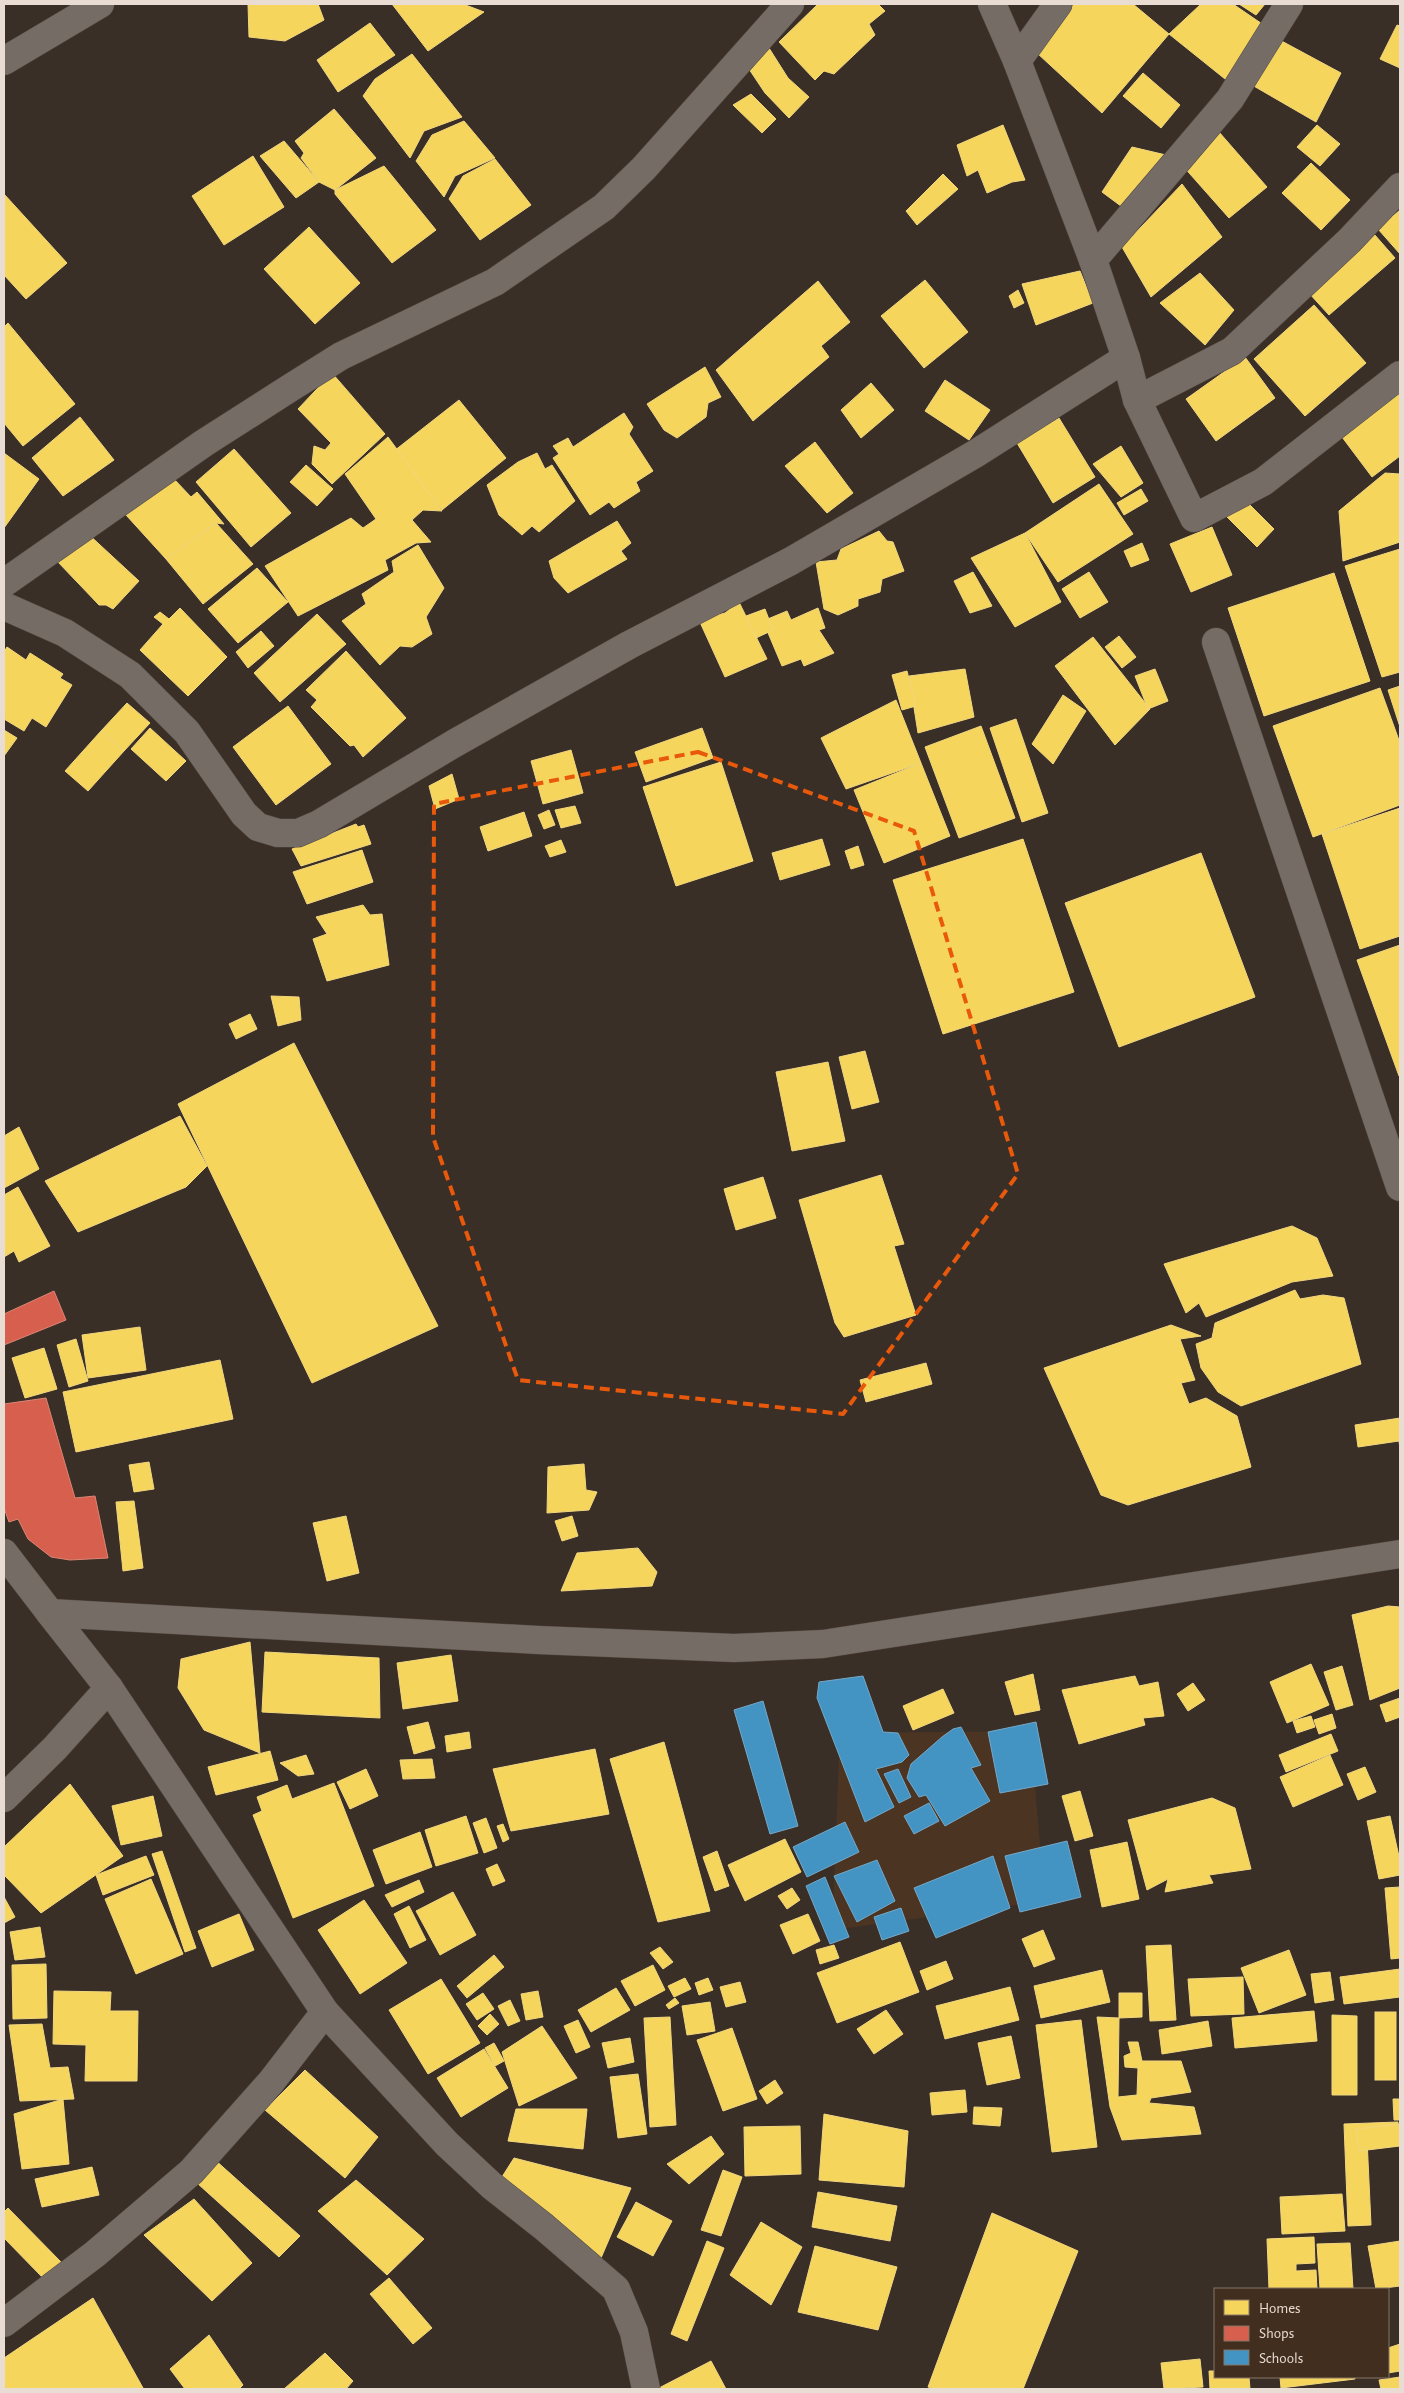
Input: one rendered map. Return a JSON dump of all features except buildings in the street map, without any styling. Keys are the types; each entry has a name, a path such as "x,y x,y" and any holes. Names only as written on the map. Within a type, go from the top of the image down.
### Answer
{"street":[{"path":"4,61 100,4"},
{"path":"4,584 204,443 341,356 495,282 604,208 644,168 790,4"},
{"path":"992,4 1017,61 1093,260 1126,358 1137,400 1194,518 1263,482 1400,375"},
{"path":"1017,61 1058,4"},
{"path":"1093,260 1230,99 1289,4"},
{"path":"1137,400 1232,351 1349,241 1400,187"},
{"path":"4,606 65,633 130,675 187,732 244,814 258,827 278,833 298,833 319,824 455,743 629,645 791,561 975,454 1126,358"},
{"path":"1216,642 1400,1188"},
{"path":"4,1552 109,1688 325,2012 447,2144 492,2186 544,2227 616,2290 634,2332 646,2389"},
{"path":"50,1613 538,1640 744,1648 823,1644 1400,1554"},
{"path":"4,1798 55,1748 109,1688"},
{"path":"4,2323 95,2254 191,2172 271,2082 325,2012"}],"highlighted area":[{"path":"698,752 914,831 1018,1174 843,1414 518,1380 433,1137 434,804"}],"shaded area":[{"path":"1030,1731 1045,1901 832,1930 840,1733"}]}
